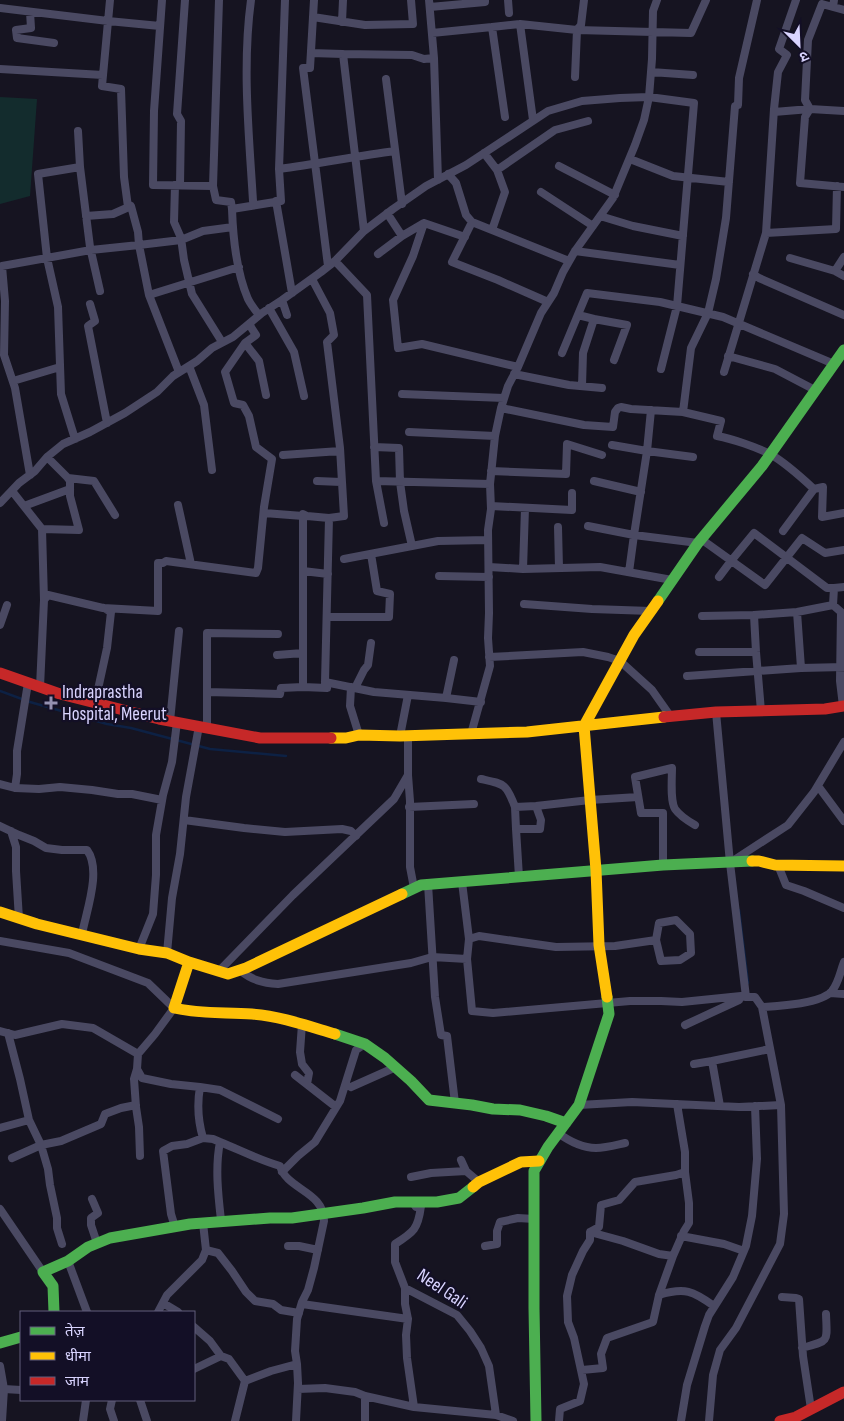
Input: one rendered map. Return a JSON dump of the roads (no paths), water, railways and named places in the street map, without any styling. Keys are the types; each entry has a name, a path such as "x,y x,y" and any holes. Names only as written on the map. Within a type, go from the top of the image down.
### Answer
{"street":[{"path":"110,0 102,86 121,89 124,177 128,207"},
{"path":"162,0 154,111 152,185 213,186"},
{"path":"185,0 177,114 181,121 174,222 181,240 192,294 222,342"},
{"path":"219,0 213,186 216,200 231,202 233,240 239,267 248,300 259,315"},
{"path":"251,0 248,25 247,92 252,201"},
{"path":"232,210 281,201 279,169 285,0"},
{"path":"314,0 310,68 303,68 328,266"},
{"path":"342,22 343,0"},
{"path":"313,17 366,25 413,24 411,0"},
{"path":"438,180 434,58 429,4 486,2 485,0"},
{"path":"508,0 509,13"},
{"path":"575,77 577,30 581,25 584,0"},
{"path":"471,734 490,666 488,638 488,540 490,484 495,436 501,408 540,313 554,293 575,251 615,194 630,159 644,120 648,98 651,72 653,11 657,0"},
{"path":"432,33 520,24 577,30 691,33 706,0"},
{"path":"683,412 691,348 708,313 716,279 726,218 735,106 738,105 739,78 755,0"},
{"path":"724,372 766,233 778,72 787,55 779,48 796,0"},
{"path":"810,109 805,100 808,40 822,4 834,4 844,10"},
{"path":"0,8 108,22 160,26"},
{"path":"30,12 31,28 16,30 17,38 54,42"},
{"path":"520,24 533,120"},
{"path":"492,27 505,117"},
{"path":"311,53 412,55 424,59 434,58"},
{"path":"343,54 364,230"},
{"path":"0,69 103,75"},
{"path":"651,72 693,75"},
{"path":"386,79 402,204"},
{"path":"0,503 19,483 35,471 46,457 63,444 107,423 157,392 173,376 197,361 212,348 233,337 259,315 312,279 335,261 364,230 426,186 466,165 548,111 582,101 648,98 694,102 677,306 661,369"},
{"path":"774,112 810,109 844,111"},
{"path":"766,233 836,229 841,187 800,183 805,117 810,109"},
{"path":"497,170 555,130 588,121"},
{"path":"78,131 86,216 100,291"},
{"path":"279,169 316,165 355,156 395,152"},
{"path":"484,153 497,170 505,192 492,230"},
{"path":"630,159 673,176 729,182"},
{"path":"559,166 615,194"},
{"path":"75,439 61,394 58,308 47,258 38,174 80,167"},
{"path":"448,174 456,183 466,216 472,222 569,261"},
{"path":"541,192 593,226"},
{"path":"276,201 292,293"},
{"path":"86,216 113,214 131,206 138,232 148,295 179,372"},
{"path":"388,213 402,236"},
{"path":"600,216 633,226 683,236"},
{"path":"424,222 464,237"},
{"path":"378,254 424,222"},
{"path":"424,222 413,256 393,300 398,348 422,344 570,385 602,388"},
{"path":"472,222 452,262 548,302"},
{"path":"30,475 15,388 4,355 5,301 2,266 91,250 181,240 203,231 233,227"},
{"path":"575,251 680,265"},
{"path":"835,271 844,257"},
{"path":"790,258 835,271 844,276"},
{"path":"335,261 366,295 376,481 384,523"},
{"path":"148,295 239,267"},
{"path":"753,274 844,315"},
{"path":"264,513 303,516 303,514 329,518 344,516 333,383 326,342 334,335 330,313 312,279"},
{"path":"562,353 587,293 660,302 723,317 834,364"},
{"path":"282,300 287,315"},
{"path":"90,304 95,321 88,326 107,423"},
{"path":"269,308 294,352 304,396"},
{"path":"578,315 594,320 627,325 614,360"},
{"path":"582,386 583,353 594,320"},
{"path":"44,600 48,595 103,608 158,611 158,564 166,561 256,572 272,459 256,447 249,416 243,405 234,402 225,372 245,343 256,335 249,324"},
{"path":"245,343 259,361 266,395"},
{"path":"536,1421 534,1171 558,1133 579,1105 609,1014 599,945 596,870 584,726 634,635 672,580 700,541 770,454 844,350"},
{"path":"728,356 775,369 815,390"},
{"path":"189,366 204,405 212,470"},
{"path":"13,381 60,367"},
{"path":"402,394 504,398"},
{"path":"501,408 584,425 613,427 615,412 621,407 683,412 721,421 717,436 729,438 770,454 797,473 814,489"},
{"path":"629,572 647,451 651,410"},
{"path":"409,432 495,436"},
{"path":"491,471 566,474 567,444 602,455"},
{"path":"612,445 693,457"},
{"path":"374,447 399,448 400,482 412,546"},
{"path":"283,455 340,451"},
{"path":"42,529 79,530 70,496 70,482 46,457"},
{"path":"68,478 94,480 115,515"},
{"path":"317,481 341,482"},
{"path":"376,481 490,484"},
{"path":"594,481 641,492"},
{"path":"783,531 814,489 823,487 822,517 844,513"},
{"path":"24,506 70,489"},
{"path":"12,491 42,529 44,600 40,687"},
{"path":"490,506 572,510 572,493"},
{"path":"178,505 191,564"},
{"path":"523,569 525,508"},
{"path":"302,686 303,516"},
{"path":"207,692 280,694 281,688 302,686 327,688 325,682 329,518"},
{"path":"588,526 634,535 700,541 765,585 802,538 825,553 844,550"},
{"path":"558,527 559,568"},
{"path":"719,577 754,533 827,588 844,587"},
{"path":"344,559 438,541 488,540"},
{"path":"327,617 389,617 390,594 376,591 371,554"},
{"path":"489,567 523,569 600,566 672,580"},
{"path":"303,571 328,574"},
{"path":"439,576 489,577"},
{"path":"833,605 834,588"},
{"path":"524,604 651,611"},
{"path":"0,625 7,605"},
{"path":"0,673 60,694 95,703 260,738 346,738 359,734 404,736 527,732 716,712 825,709 844,706 840,681 842,667 842,612 833,605 797,612 702,616"},
{"path":"95,703 107,648 111,612 103,608"},
{"path":"797,612 801,668"},
{"path":"754,615 761,711"},
{"path":"140,949 153,914 156,875 156,835 162,800 172,762 179,631"},
{"path":"167,953 172,898 180,854 186,797 203,727 207,692 207,633 278,634"},
{"path":"359,734 350,706 353,688 368,665 371,643"},
{"path":"490,657 583,652 608,657 620,661 652,690 671,717"},
{"path":"700,652 756,652"},
{"path":"277,655 302,653"},
{"path":"446,698 454,660"},
{"path":"687,676 842,667"},
{"path":"325,682 374,692 481,702"},
{"path":"15,788 17,751 28,683"},
{"path":"408,695 404,736 408,775 410,867 414,888"},
{"path":"716,712 746,997"},
{"path":"732,862 788,825 818,786 844,742"},
{"path":"674,808 663,813 641,813 635,777 672,768 674,808 694,825"},
{"path":"219,971 293,895 394,799 408,775"},
{"path":"481,778 503,784 510,793 515,807 519,877"},
{"path":"0,784 15,788 92,790 132,794 162,800"},
{"path":"818,786 844,821"},
{"path":"515,807 638,797"},
{"path":"409,807 474,804"},
{"path":"516,829 540,829 541,820 536,806"},
{"path":"663,813 663,865"},
{"path":"184,820 285,832 342,829 351,831 356,836"},
{"path":"0,826 46,848 87,850 90,854 94,877 82,934"},
{"path":"11,831 16,847 20,919"},
{"path":"0,912 20,919 140,949 167,953 228,974 421,885 663,865 760,861 778,865 844,866"},
{"path":"778,865 786,885 844,908"},
{"path":"462,882 469,940 467,959 472,1011 493,1013 607,1003 682,1002 741,996 755,997 762,1007 781,1105 784,1214 780,1244 736,1328 720,1350 713,1375 709,1421"},
{"path":"428,884 435,997 441,1035 447,1036 455,1103"},
{"path":"676,920 690,934 691,953 680,960 661,961 656,940 659,923 676,920"},
{"path":"469,940 478,936 556,947 614,946 656,940"},
{"path":"0,941 68,953 148,983 174,1008 192,1012 253,1014 302,1024 365,1044 411,1080 429,1100 472,1105 493,1110 520,1110 566,1123"},
{"path":"240,970 247,977 265,983 278,984 411,963 432,957 467,959"},
{"path":"140,1156 134,1079 138,1054 174,1008 189,962"},
{"path":"830,993 838,980 844,962"},
{"path":"762,1007 806,1003 830,993 844,994"},
{"path":"685,1026 746,997"},
{"path":"4,1032 15,1035 62,1024 93,1028 138,1054"},
{"path":"302,1024 300,1052 302,1064 309,1073 307,1084"},
{"path":"4,1032 20,1079 29,1120 42,1145 57,1218 56,1228 62,1244"},
{"path":"282,1172 315,1142 340,1101 356,1050 365,1044"},
{"path":"694,1064 770,1049"},
{"path":"712,1061 720,1106"},
{"path":"351,1087 396,1067"},
{"path":"137,1069 142,1078 171,1084 200,1086 220,1090 278,1119"},
{"path":"295,1075 336,1107"},
{"path":"200,1086 198,1098 199,1125 203,1138"},
{"path":"579,1105 632,1102 720,1106 781,1105"},
{"path":"582,1370 603,1368 601,1354 607,1338 653,1322 659,1295 673,1256 684,1231 690,1224 685,1152 677,1104"},
{"path":"12,1158 42,1145 61,1141 101,1124 105,1114 136,1105"},
{"path":"681,1421 687,1385 709,1314 733,1277 744,1251 752,1216 757,1159 755,1106"},
{"path":"0,1128 29,1120"},
{"path":"558,1133 580,1145 596,1148 625,1143"},
{"path":"175,1227 171,1214 164,1151 172,1146 187,1144 203,1138 213,1139 263,1161 280,1166 288,1179 314,1197 324,1213 318,1250 308,1290 299,1313 295,1336 294,1351 297,1364 298,1389 296,1421"},
{"path":"220,1142 217,1177 221,1220 228,1221"},
{"path":"461,1160 466,1170 480,1182"},
{"path":"43,1272 68,1261 88,1247 110,1238 203,1223 292,1218 395,1202 437,1202 458,1198 480,1182 521,1162 539,1161"},
{"path":"411,1177 466,1170"},
{"path":"590,1232 599,1227 601,1205 619,1200 635,1182 685,1172"},
{"path":"92,1199 98,1213 91,1218 91,1225 97,1243"},
{"name":"Neel Gali","path":"410,1202 416,1207 421,1206 419,1221 408,1236 395,1244 395,1262 405,1288 457,1315 470,1332 481,1348 489,1366 496,1415"},
{"path":"0,1208 53,1286 54,1311"},
{"path":"485,1246 498,1244 497,1231 500,1222 518,1218 534,1219"},
{"path":"159,1311 167,1295 202,1260 206,1250 203,1223"},
{"path":"590,1232 659,1254 673,1256"},
{"path":"560,1421 560,1409 580,1400 584,1384 574,1338 568,1322 567,1296 572,1275 582,1251 590,1240 590,1232"},
{"path":"682,1236 724,1244 744,1251"},
{"path":"288,1246 318,1250"},
{"path":"206,1250 218,1253 246,1292 255,1301 273,1304 281,1310 299,1313"},
{"path":"68,1261 87,1311"},
{"path":"405,1288 405,1304 408,1319 406,1335 407,1358 414,1407"},
{"path":"659,1295 670,1291 690,1291 714,1306"},
{"path":"782,1297 799,1299 802,1348 811,1409"},
{"path":"163,1303 176,1311"},
{"path":"302,1304 408,1319"},
{"path":"802,1348 821,1343 825,1340 827,1336 826,1314"},
{"path":"195,1328 210,1341 221,1356 229,1359 245,1381"},
{"path":"0,1343 20,1338"},
{"path":"195,1369 221,1356"},
{"path":"245,1381 297,1364"},
{"path":"0,1366 4,1389 2,1421"},
{"path":"235,1421 245,1381"},
{"path":"298,1389 325,1388 355,1392 414,1407 496,1415 512,1421"},
{"path":"4,1389 20,1390"},
{"path":"780,1421 796,1417 844,1392"},
{"path":"364,1421 365,1396"},
{"path":"83,1421 86,1401"},
{"path":"112,1401 110,1409 114,1421"},
{"path":"140,1401 147,1421"}],"waterway":[{"path":"0,691 30,702 107,724 131,728 210,749 286,756"},
{"path":"739,910 748,983"}],"place":[{"name":"Indraprastha Hospital, Meerut","path":"51,703"}]}
